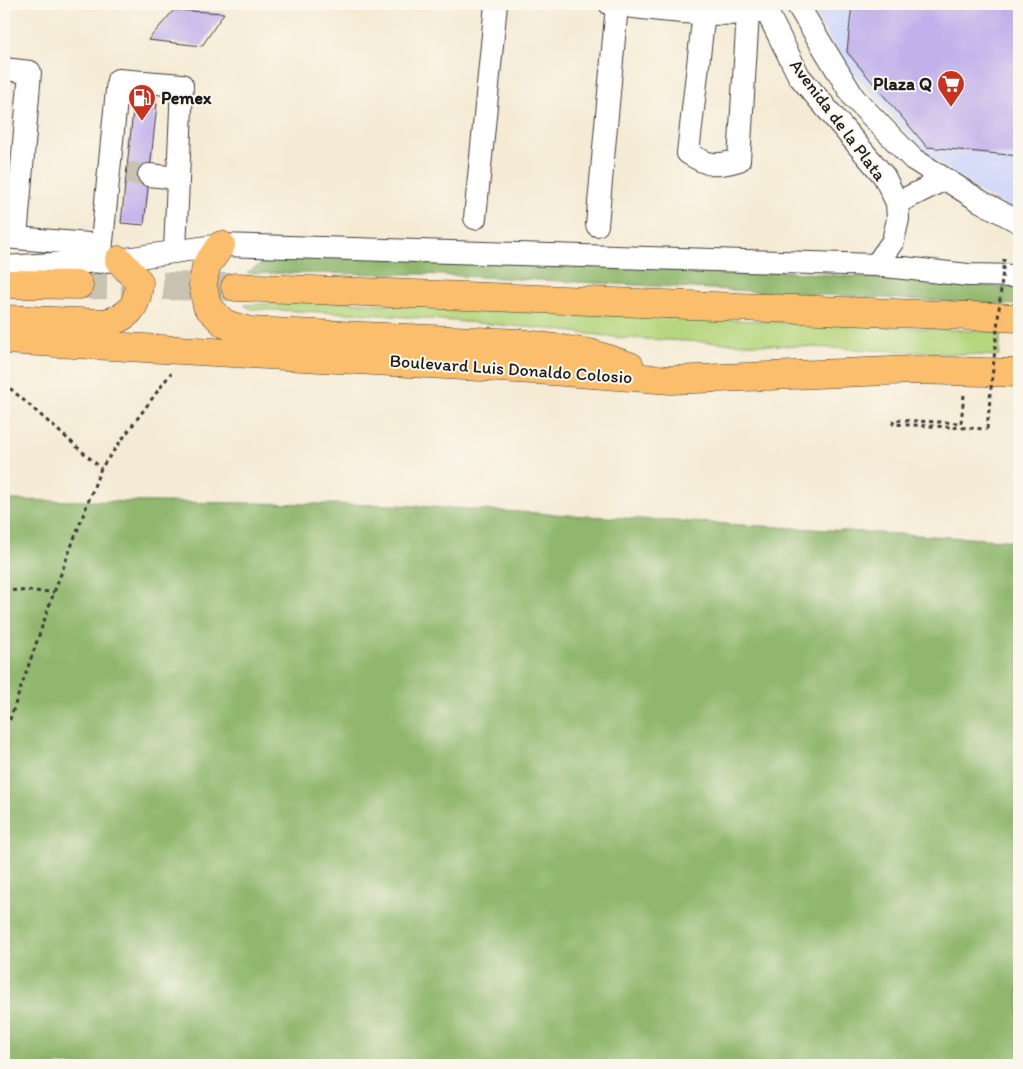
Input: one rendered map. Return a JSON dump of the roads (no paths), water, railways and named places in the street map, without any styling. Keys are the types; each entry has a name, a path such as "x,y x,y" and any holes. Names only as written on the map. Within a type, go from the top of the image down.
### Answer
{"main road":[{"path":"220,244 206,266 203,285 207,306 225,324 250,331 521,342 590,354 671,380"},
{"path":"4,319 103,323 116,321 126,315 134,306 138,297 139,282 107,256"},
{"path":"4,284 79,285"},
{"path":"234,287 1019,318"},
{"name":"Boulevard Luis Donaldo Colosio","path":"4,340 540,370 671,380 914,370 1019,373"},
{"path":"4,350 45,342"}],"street":[{"path":"475,218 496,4"},
{"path":"597,225 613,4 704,12 798,5"},
{"name":"Avenida de la Plata","path":"798,5 854,98 913,159 980,201 1019,222"},
{"path":"704,12 688,153 703,163 721,165 739,160 759,9"},
{"name":"Avenida de la Plata","path":"759,9 800,76 884,176 897,203 898,219 893,241 876,265"},
{"path":"4,69 30,72 10,238 107,256"},
{"path":"107,256 118,172 118,80 182,85 175,251"},
{"path":"149,175 178,178"},
{"path":"897,203 944,179"},
{"path":"4,267 175,251 220,244 876,265 968,275 1019,276"}],"tunnel":[{"path":"127,173 149,175"},
{"path":"79,285 235,287"}],"place":[{"name":"Plaza Q","path":"951,108"},
{"name":"Pemex","path":"142,122"}]}
